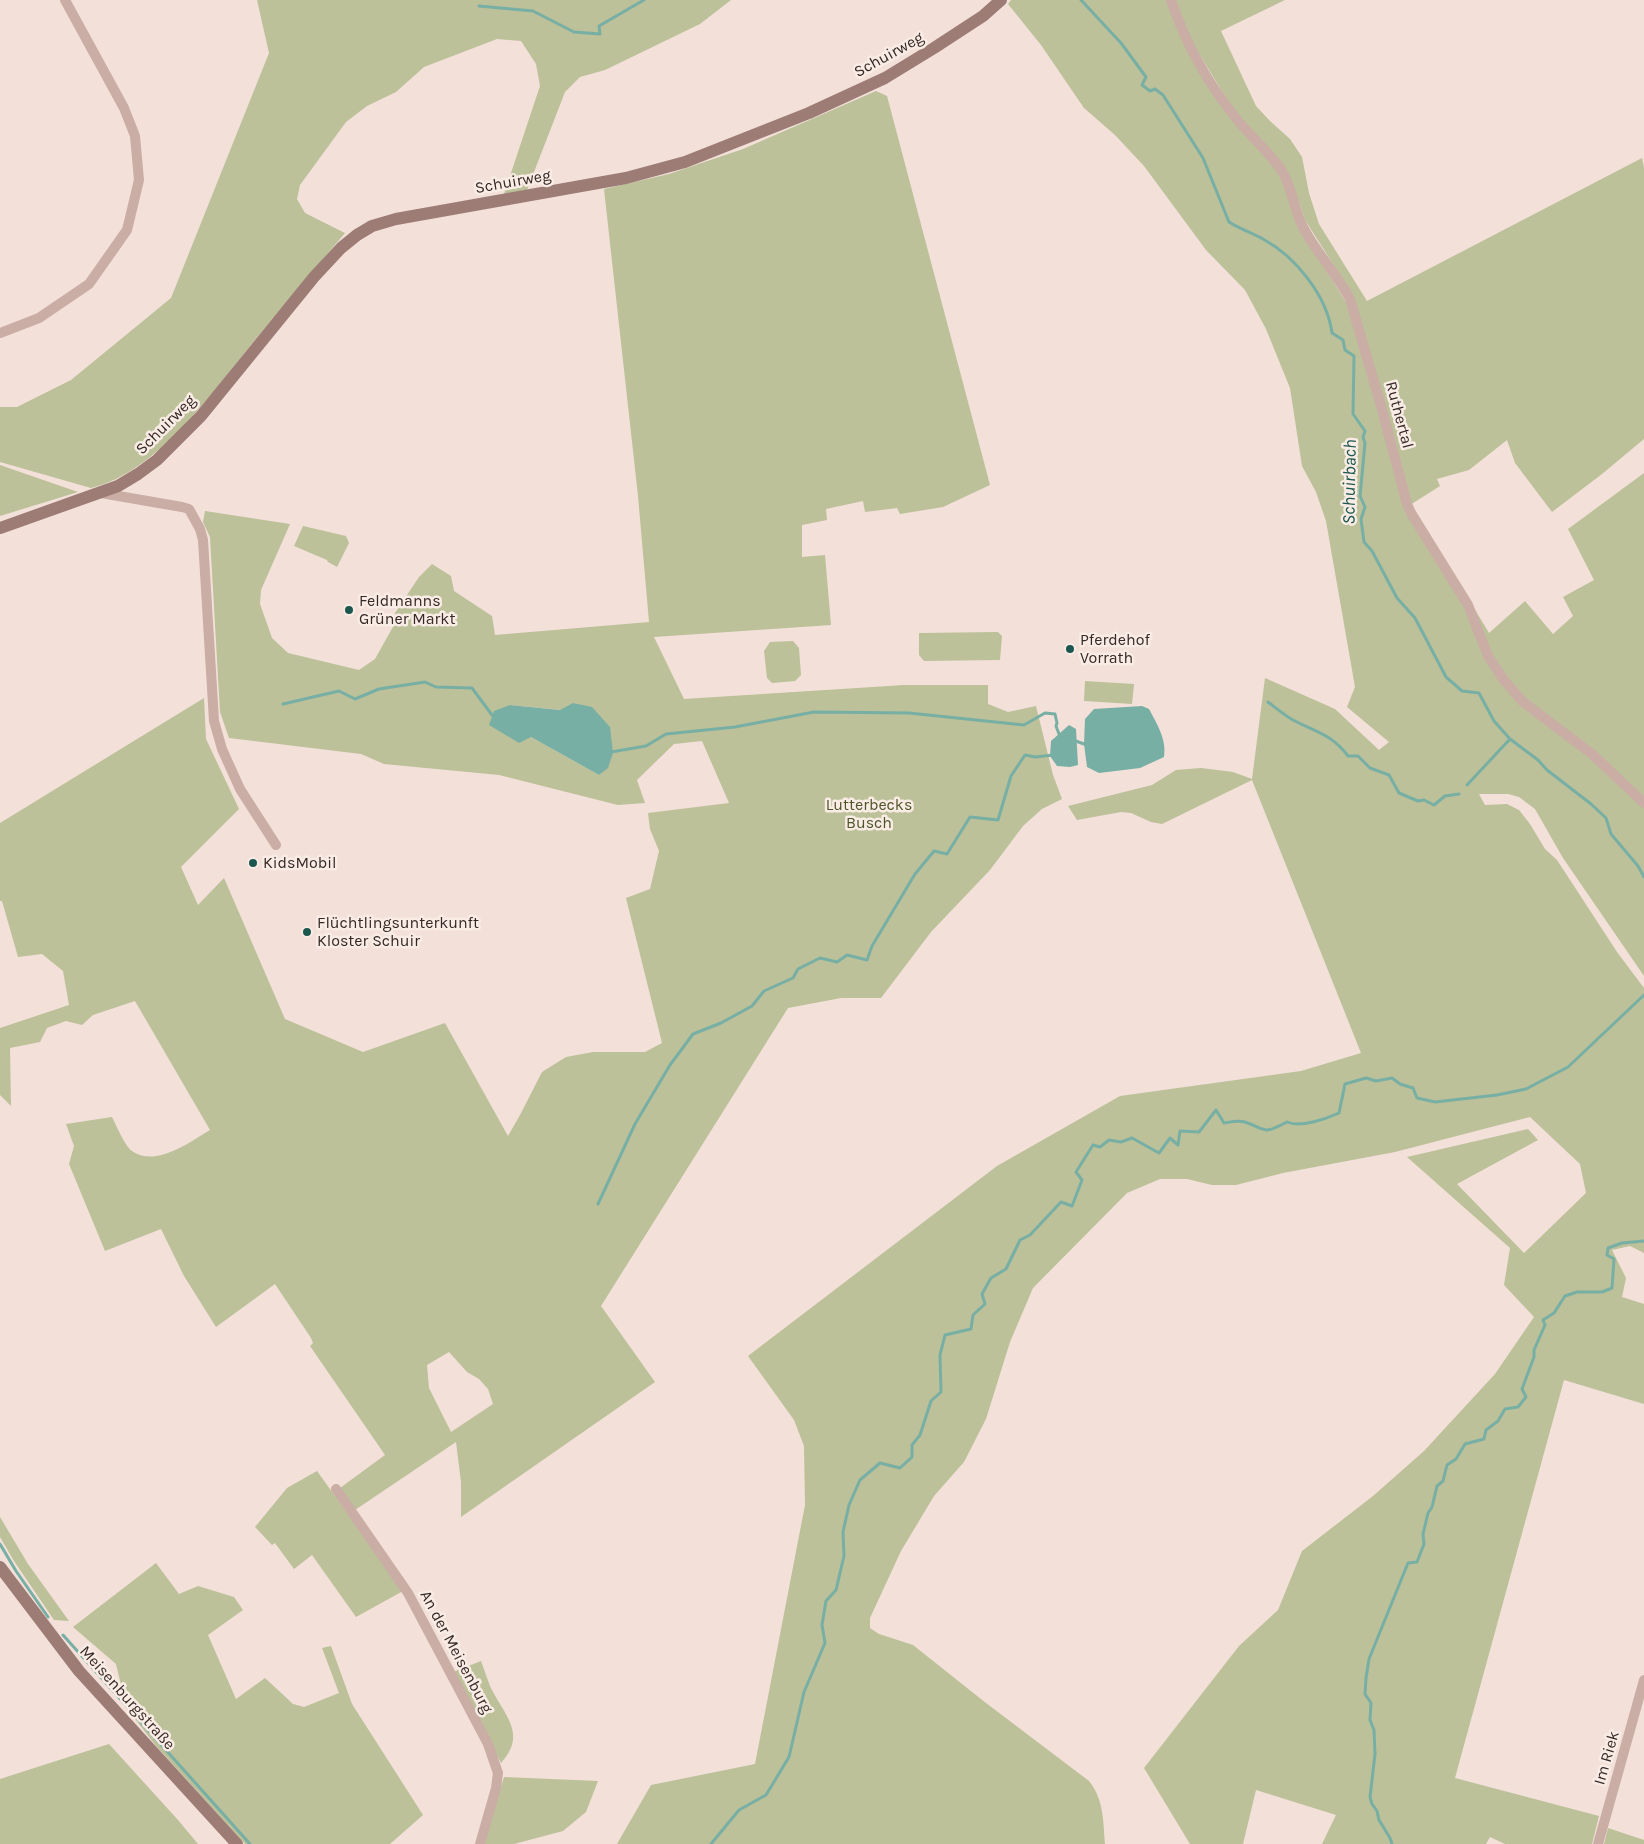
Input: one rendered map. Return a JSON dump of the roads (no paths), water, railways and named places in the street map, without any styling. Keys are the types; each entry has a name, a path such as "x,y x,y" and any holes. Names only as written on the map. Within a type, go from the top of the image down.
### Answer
{"main road":[{"name":"Schuirweg","path":"0,528 118,486 157,460 184,433 234,376 314,277 342,248 357,235 372,226 396,219 626,178 686,162 809,113 884,78 983,16 1002,0"},
{"name":"Meisenburgstraße","path":"0,1567 79,1671 237,1844"}],"street":[{"path":"0,333 39,318 89,284 127,230 139,180 135,136 124,108 65,0"},
{"name":"Ruthertal","path":"1171,0 1185,36 1201,66 1235,116 1282,170 1301,223 1350,299 1382,406 1407,504 1468,605 1495,668 1523,702 1587,750 1644,803"},
{"name":"Schuirweg","path":"101,493 190,509 200,529 203,540 214,722 222,749 240,789 276,845"},
{"name":"An der Meisenburg","path":"336,1490 408,1593 488,1744 498,1773 494,1796 480,1844"},
{"name":"Im Riek","path":"1598,1844 1644,1680"}],"water":[{"path":"573,703 592,707 610,727 613,753 608,768 599,775 531,737 519,743 489,725 494,711 510,705 560,710"},
{"path":"1142,706 1149,709 1161,732 1165,751 1164,757 1140,768 1099,773 1087,767 1084,744 1085,719 1094,709"},
{"path":"1069,725 1076,729 1078,765 1070,767 1057,766 1050,756 1051,741"}],"waterway":[{"name":"Schuirbach","path":"479,6 533,11 574,32 600,34 599,26 644,0"},
{"name":"Schuirbach","path":"1081,0 1121,43 1146,77 1142,85 1150,91 1155,89 1163,95 1203,158 1229,222 1263,239 1287,256 1298,267 1317,292 1324,305 1332,333 1343,340 1345,350 1354,356 1353,414 1365,431 1363,437 1365,443 1360,496 1365,507 1361,519 1364,542 1372,551 1397,598 1415,618 1446,677 1462,691 1479,693 1494,721 1510,739 1538,760 1547,770 1606,818 1611,834 1638,866 1644,877"},
{"path":"283,704 339,691 355,699 379,689 425,682 436,687 472,688 492,715 495,716"},
{"path":"1268,702 1290,718 1329,738 1348,756 1358,756 1370,768 1389,775 1399,793 1434,805 1445,796 1459,794"},
{"path":"611,752 646,746 666,734 735,727 814,712 909,713 1024,725 1045,713 1055,714 1056,726 1059,734 1062,736"},
{"path":"1467,785 1510,739"},
{"path":"1073,740 1084,744"},
{"path":"598,1204 635,1124 670,1065 693,1034 721,1023 752,1006 764,991 793,978 798,969 820,958 837,962 847,955 867,960 872,946 915,874 934,851 947,854 970,817 998,820 1011,776 1025,755 1035,757 1053,755"},
{"path":"711,1844 739,1810 766,1795 789,1757 804,1692 825,1643 822,1625 826,1601 836,1590 844,1556 843,1532 849,1505 860,1480 880,1463 900,1468 912,1457 912,1445 920,1435 931,1401 941,1392 940,1355 945,1335 971,1329 973,1315 985,1304 982,1294 991,1278 1006,1269 1020,1240 1030,1235 1061,1202 1072,1206 1082,1180 1076,1172 1093,1145 1100,1147 1109,1140 1121,1142 1132,1138 1159,1153 1170,1138 1178,1145 1180,1131 1199,1132 1216,1110 1224,1123 1243,1121 1265,1130 1273,1129 1287,1122 1292,1124 1313,1122 1339,1113 1345,1084 1366,1078 1376,1081 1392,1078 1400,1084 1413,1088 1417,1098 1435,1102 1497,1095 1526,1089 1568,1067 1644,995"},
{"path":"1392,1844 1379,1820 1370,1797 1375,1754 1374,1730 1370,1720 1371,1703 1365,1694 1366,1678 1369,1659 1408,1563 1417,1562 1424,1544 1423,1534 1437,1486 1443,1481 1447,1465 1456,1459 1465,1444 1484,1439 1486,1430 1498,1421 1505,1409 1518,1407 1526,1397 1522,1389 1534,1357 1534,1350 1545,1325 1543,1320 1554,1313 1565,1296 1577,1292 1602,1292 1612,1288 1614,1259 1607,1255 1608,1248 1622,1243 1644,1241"},
{"path":"0,1544 48,1617"},
{"path":"63,1635 250,1844"}],"place":[{"name":"Feldmanns Grüner Markt","path":"349,610"},
{"name":"Pferdehof Vorrath","path":"1070,649"},
{"name":"KidsMobil","path":"253,863"},
{"name":"Flüchtlingsunterkunft Kloster Schuir","path":"307,932"}],"park label":[{"name":"Lutterbecks Busch","path":"869,814"}]}
